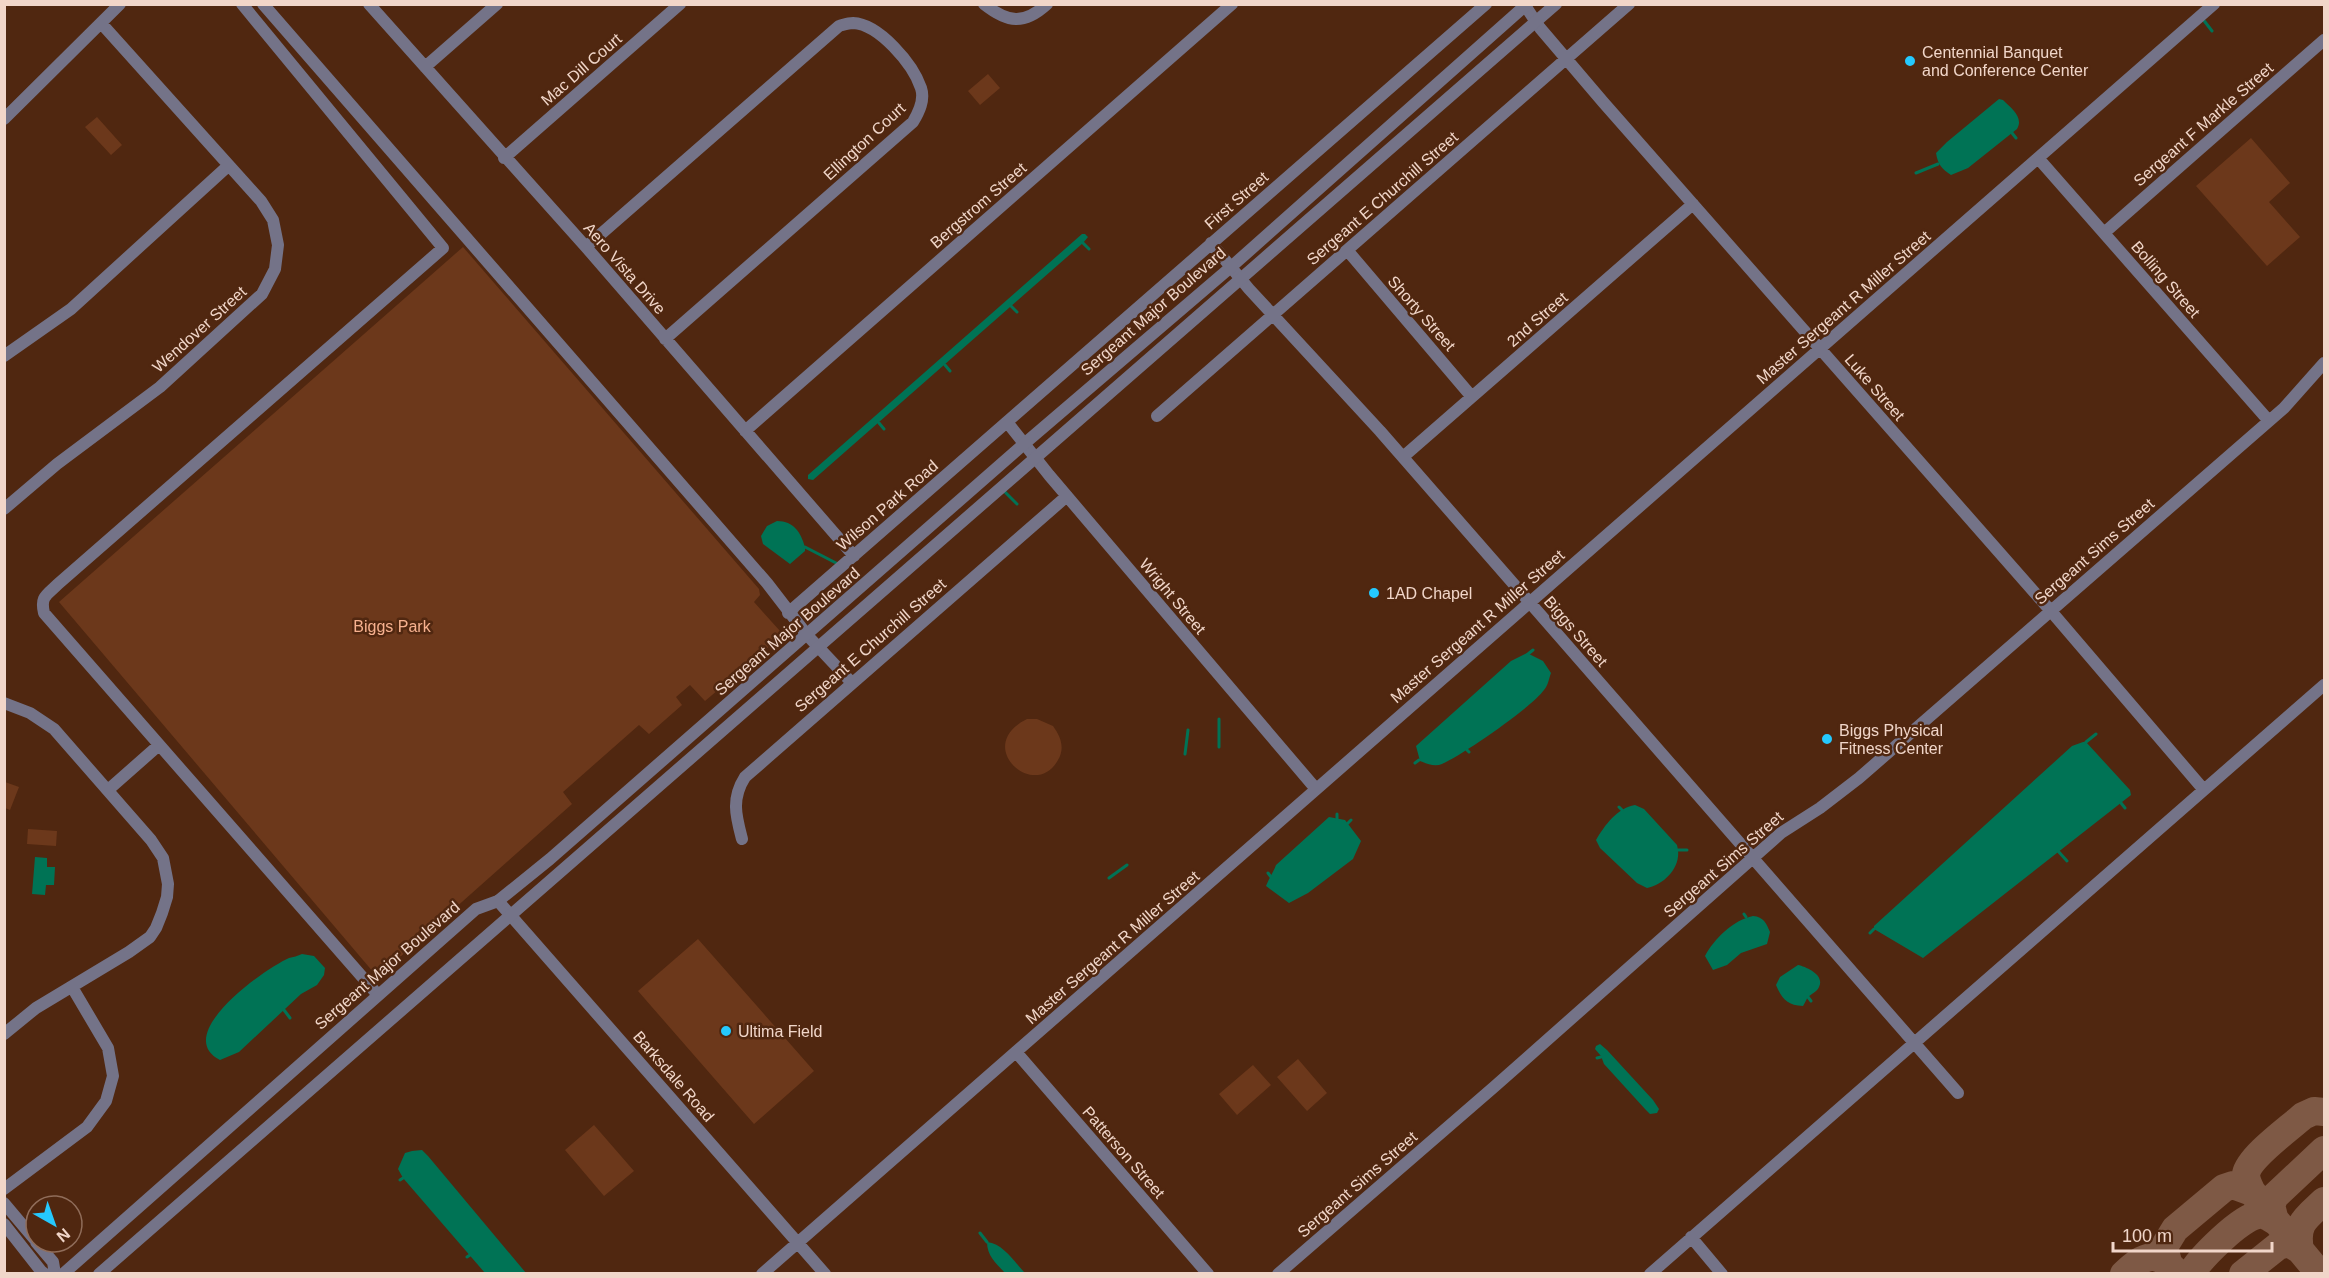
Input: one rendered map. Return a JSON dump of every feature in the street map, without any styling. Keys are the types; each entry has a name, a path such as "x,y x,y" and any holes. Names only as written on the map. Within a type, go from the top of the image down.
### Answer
{"street":[{"path":"4,119 120,4"},
{"path":"242,4 443,248 43,598 42,603 44,613 378,995"},
{"path":"263,4 767,583 807,635 852,683"},
{"name":"Aero Vista Drive","path":"369,4 504,158 586,247 854,556"},
{"path":"425,67 497,4"},
{"name":"Mac Dill Court","path":"504,158 680,4"},
{"path":"984,4 1001,16 1020,21 1036,14 1047,4"},
{"name":"Bergstrom Street","path":"746,431 1232,4"},
{"name":"First Street","path":"1007,422 1486,4"},
{"name":"Sergeant Major Boulevard","path":"99,1274 1556,4"},
{"name":"Sergeant E Churchill Street","path":"1157,416 1629,4"},
{"name":"Master Sergeant R Miller Street","path":"762,1274 2214,4"},
{"name":"Sergeant Major Boulevard","path":"63,1274 476,909 498,901 550,860 1024,444 1231,267 1525,5"},
{"name":"Luke Street","path":"1525,5 1566,59 2050,610 2204,790"},
{"name":"Wendover Street","path":"4,509 57,464 160,387 262,294 275,269 278,245 273,220 261,201 101,23"},
{"name":"Ellington Court","path":"586,247 839,26 852,23 869,28 900,53 921,89 921,109 913,122 666,339"},
{"name":"Sergeant F Markle Street","path":"2104,233 2325,40"},
{"name":"Bolling Street","path":"2038,158 2269,421"},
{"path":"4,356 71,309 228,166"},
{"name":"2nd Street","path":"1403,458 1693,204"},
{"name":"Biggs Street","path":"1211,243 1403,458 1958,1093"},
{"name":"Shorty Street","path":"1347,250 1472,397"},
{"name":"Sergeant Sims Street","path":"1278,1274 1781,833 1853,783 2284,408 2325,363"},
{"name":"Wilson Park Road","path":"788,613 1007,422"},
{"name":"Wright Street","path":"1007,422 1034,457 1316,789"},
{"name":"Sergeant E Churchill Street","path":"742,839 735,807 738,790 745,777 1067,496"},
{"path":"1650,1274 2325,685"},
{"path":"4,703 30,713 54,729 151,840 163,858 167,871 167,897 156,928 150,937 36,1008 4,1034"},
{"path":"108,790 159,745"},
{"name":"Barksdale Road","path":"498,901 825,1274"},
{"path":"4,1189 87,1127 106,1101 113,1077 108,1048 72,987"},
{"name":"Patterson Street","path":"1016,1052 1208,1274"},
{"path":"4,1203 24,1227"},
{"path":"4,1224 45,1274"},
{"path":"1691,1237 1722,1274"},
{"path":"46,1254 52,1262 55,1274"}],"green space":[{"path":"988,74 1000,88 980,105 968,91"},
{"path":"97,117 122,145 111,155 85,127"},
{"path":"2251,138 2290,183 2269,202 2300,237 2267,266 2196,186"},
{"name":"Biggs Park","path":"463,247 759,589 760,595 754,602 780,631 778,639 705,701 690,685 676,697 682,705 649,734 639,725 563,792 572,804 382,973 374,973 59,602"},
{"path":"1027,719 1037,719 1053,726 1061,743 1058,760 1048,771 1036,775 1024,773 1013,765 1007,755 1005,743 1012,730"},
{"path":"5,782 19,787 10,810 5,808"},
{"path":"28,829 57,831 56,846 27,844"},
{"name":"Ultima Field","path":"698,939 814,1071 754,1124 638,991"},
{"path":"1298,1059 1327,1093 1307,1111 1277,1077"},
{"path":"1253,1065 1271,1085 1237,1115 1219,1094"},
{"path":"594,1125 634,1171 604,1196 565,1150"}],"shaded area":[{"path":"1999,99 2016,113 2019,121 2017,129 1968,168 1951,175 1945,171 1936,153"},
{"path":"1082,234 1088,237 1083,243 813,480 808,479 808,475"},
{"path":"777,521 788,523 796,529 805,547 805,551 790,564 763,544 761,536 767,526"},
{"path":"1527,653 1543,661 1551,673 1546,686 1537,698 1496,730 1452,759 1437,765 1420,761 1416,746 1511,661"},
{"path":"2086,742 2130,790 2131,795 1923,958 1874,929 1874,926 2072,746"},
{"path":"1635,805 1644,809 1677,845 1678,860 1671,873 1661,882 1647,888 1637,883 1600,848 1596,840 1617,813"},
{"path":"1329,817 1345,820 1361,841 1353,859 1308,893 1289,903 1266,886 1267,883 1276,865"},
{"path":"35,857 47,858 47,867 55,867 54,885 46,885 45,895 32,894"},
{"path":"1753,916 1762,919 1770,932 1767,944 1741,953 1727,965 1713,970 1705,956 1713,943 1731,926"},
{"path":"302,954 314,956 325,968 324,975 317,985 301,994 239,1052 220,1060 208,1049 207,1035 214,1020 227,1004 261,975 289,958"},
{"path":"1798,965 1814,972 1820,979 1818,989 1808,997 1803,1006 1786,1000 1776,985 1780,977"},
{"path":"1600,1044 1653,1100 1659,1109 1657,1113 1650,1114 1604,1064 1595,1049"},
{"path":"422,1150 526,1273 485,1273 403,1178 398,1169 405,1153"},
{"path":"987,1242 1004,1250 1025,1273 1005,1273 990,1255"}],"waterway":[{"path":"2202,18 2212,31"},
{"path":"2012,133 2016,138"},
{"path":"1916,173 1938,164"},
{"path":"1083,243 1089,249"},
{"path":"1011,306 1017,312"},
{"path":"945,365 950,371"},
{"path":"879,423 884,429"},
{"path":"1003,490 1017,504"},
{"path":"805,547 838,564"},
{"path":"1528,654 1533,650"},
{"path":"1219,719 1219,747"},
{"path":"1185,754 1188,730"},
{"path":"2086,742 2096,734"},
{"path":"1415,763 1419,760"},
{"path":"2121,803 2125,808"},
{"path":"1619,807 1622,810"},
{"path":"1337,814 1337,819"},
{"path":"1347,824 1351,820"},
{"path":"1678,850 1687,850"},
{"path":"2058,851 2067,861"},
{"path":"1109,878 1127,865"},
{"path":"1268,873 1271,877"},
{"path":"1870,933 1874,929"},
{"path":"1808,997 1811,1001"},
{"path":"284,1010 290,1018"},
{"path":"1597,1058 1601,1057"},
{"path":"980,1233 987,1242"}],"taxiway":[{"path":"2252,1192 2246,1174 2254,1159 2303,1116 2314,1111 2324,1112"},
{"path":"2275,1221 2271,1205 2275,1196 2324,1150"},
{"path":"2168,1262 2164,1247 2175,1229 2224,1188 2233,1185 2252,1192 2320,1274"},
{"path":"2300,1250 2299,1233 2303,1222 2324,1201"},
{"path":"2191,1274 2211,1249 2241,1223 2260,1215 2275,1221"},
{"path":"2243,1274 2278,1246 2289,1243 2300,1250"},
{"path":"2124,1274 2139,1262 2151,1257 2163,1261 2178,1274"}],"place":[{"name":"Centennial Banquet and Conference Center","path":"1910,61"},
{"name":"1AD Chapel","path":"1374,593"},
{"name":"Biggs Physical Fitness Center","path":"1827,739"},
{"name":"Ultima Field","path":"726,1031"}]}
